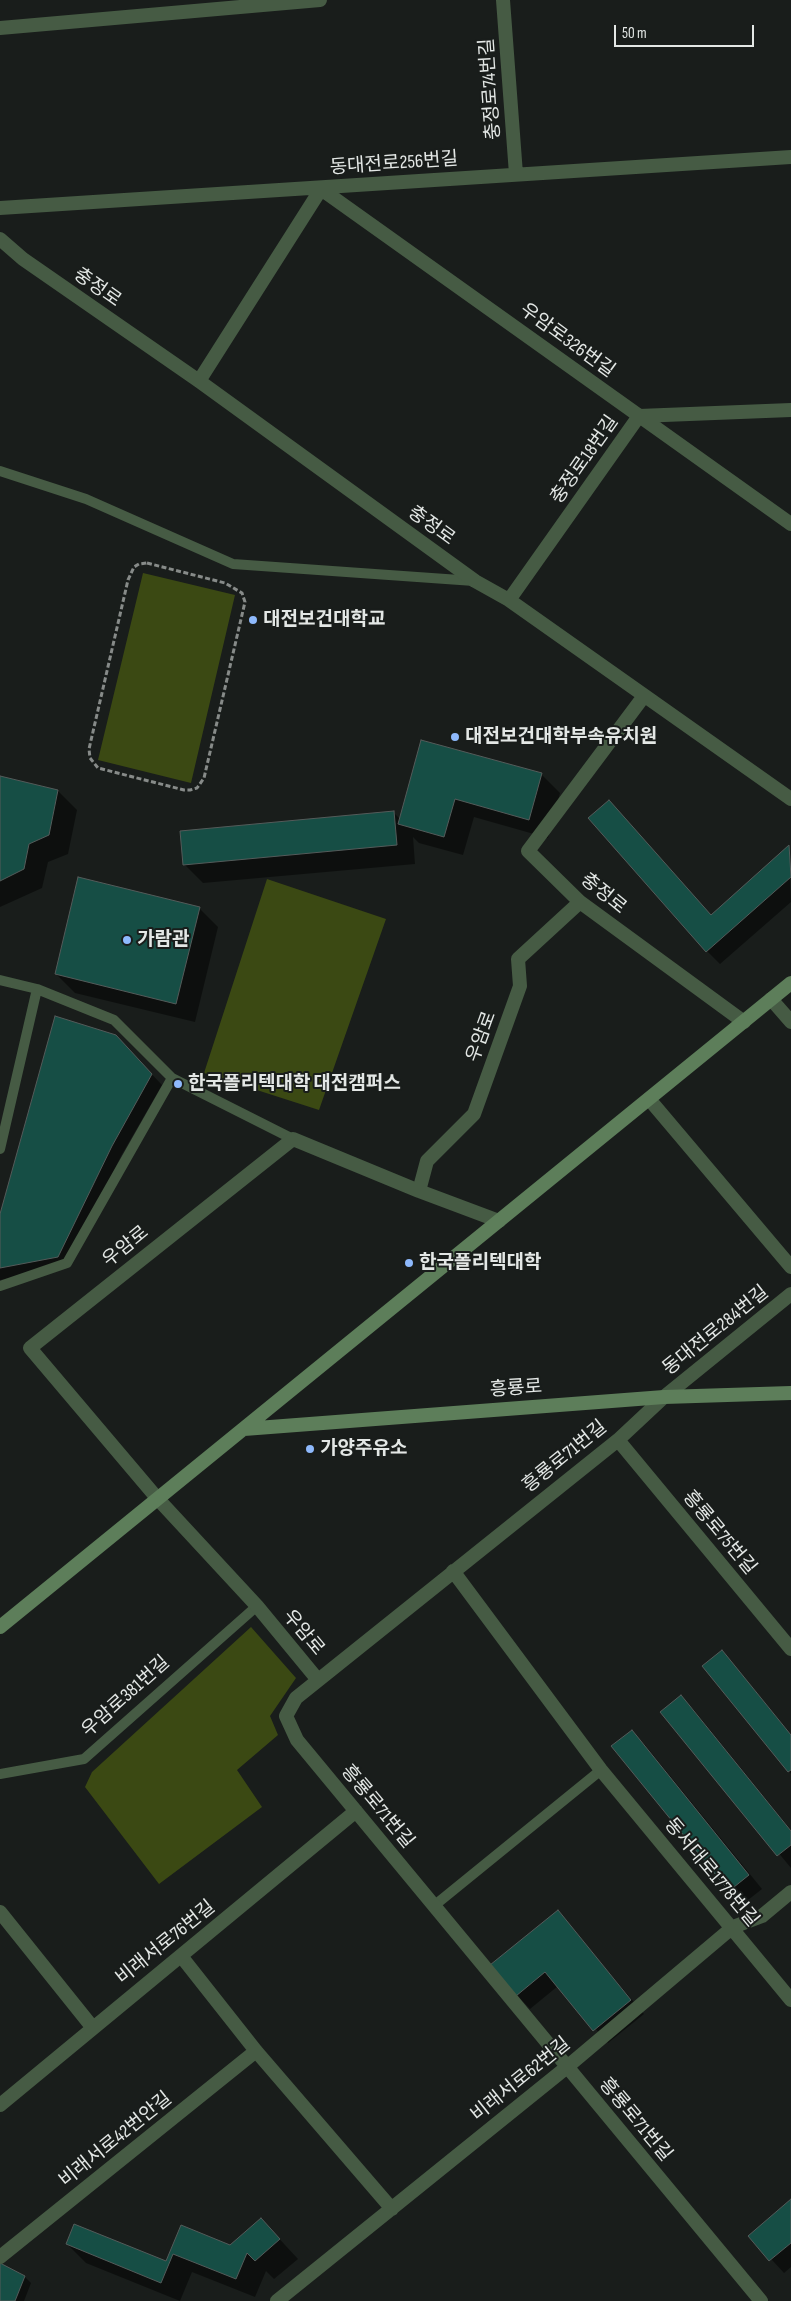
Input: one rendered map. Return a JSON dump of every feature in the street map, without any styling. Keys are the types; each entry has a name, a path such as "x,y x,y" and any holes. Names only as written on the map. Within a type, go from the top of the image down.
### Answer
{"main road":[{"path":"0,1627 791,982"},
{"name":"흥룡로","path":"244,1429 664,1397 791,1393"}],"street":[{"path":"0,28 320,0"},
{"name":"충정로74번길","path":"503,0 516,174"},
{"name":"동대전로256번길","path":"0,208 791,157"},
{"path":"199,381 321,188"},
{"name":"우암로326번길","path":"321,188 791,524"},
{"name":"충정로","path":"0,239 23,259 199,381 475,581 508,600 791,799"},
{"name":"충정로18번길","path":"508,600 639,416 791,410"},
{"name":"충정로","path":"644,696 528,851 580,902 744,1022"},
{"name":"우암로","path":"419,1191 427,1161 474,1114 520,986 518,959 580,902"},
{"path":"771,999 791,1022"},
{"path":"649,1099 791,1267"},
{"path":"293,1139 419,1191 499,1221"},
{"name":"우암로","path":"293,1139 30,1348 157,1498 256,1606 318,1680"},
{"name":"동대전로284번길","path":"664,1397 791,1294"},
{"name":"흥룡로71번길","path":"664,1397 618,1440 296,1698 286,1716 297,1740 761,2301"},
{"name":"흥룡로75번길","path":"618,1440 791,1649"},
{"name":"동서대로1778번길","path":"453,1571 601,1770 791,2000"},
{"name":"비래서로76번길","path":"0,2104 356,1811"},
{"name":"비래서로62번길","path":"277,2301 567,2067 733,1928 762,1916 791,1892"},
{"path":"0,1912 93,2028"},
{"path":"181,1956 256,2051 392,2209"},
{"name":"비래서로42번안길","path":"0,2257 256,2051"}],"lane":[{"path":"0,472 86,499 233,564 475,581"},
{"path":"0,980 37,989 114,1020 172,1078 293,1139"},
{"path":"0,1149 37,989"},
{"path":"0,1286 67,1263 172,1078"},
{"name":"우암로381번길","path":"0,1774 84,1759 256,1606"},
{"path":"435,1906 601,1770"}],"path":[{"path":"147,563 236,587 242,593 245,602 201,783 197,788 184,790 106,770 93,764 89,749 128,580 134,567 138,564 147,563"}],"green space":[{"path":"143,573 235,595 191,783 98,760"},
{"path":"267,879 386,919 319,1110 204,1073"},
{"path":"251,1627 296,1678 270,1716 278,1735 237,1770 262,1807 159,1884 85,1787 92,1772"}],"building":[{"path":"421,740 542,773 529,820 455,799 444,837 398,824"},
{"path":"0,776 58,790 49,835 29,844 24,869 0,881"},
{"path":"609,800 711,915 789,845 791,877 706,952 588,818"},
{"path":"394,811 397,845 183,865 180,831"},
{"name":"가람관","path":"78,877 200,907 176,1004 55,974"},
{"path":"55,1016 116,1035 152,1074 112,1146 58,1257 0,1268 0,1214"},
{"path":"722,1650 791,1735 791,1770 788,1772 702,1666"},
{"path":"681,1695 791,1831 791,1845 777,1856 660,1712"},
{"path":"632,1730 749,1875 729,1891 611,1746"},
{"path":"558,1910 631,2000 593,2031 545,1972 516,1996 490,1965"},
{"path":"791,2199 791,2243 769,2261 748,2236"},
{"path":"261,2218 280,2239 255,2261 247,2253 236,2279 173,2254 161,2283 66,2244 74,2224 166,2261 181,2225 230,2245"},
{"path":"0,2263 25,2276 15,2301 0,2301"}],"place":[{"name":"대전보건대학교","path":"253,620"},
{"name":"대전보건대학부속유치원","path":"455,737"},
{"name":"가람관","path":"127,940"},
{"name":"한국폴리텍대학 대전캠퍼스","path":"178,1084"},
{"name":"한국폴리텍대학","path":"409,1263"},
{"name":"가양주유소","path":"310,1449"}]}
